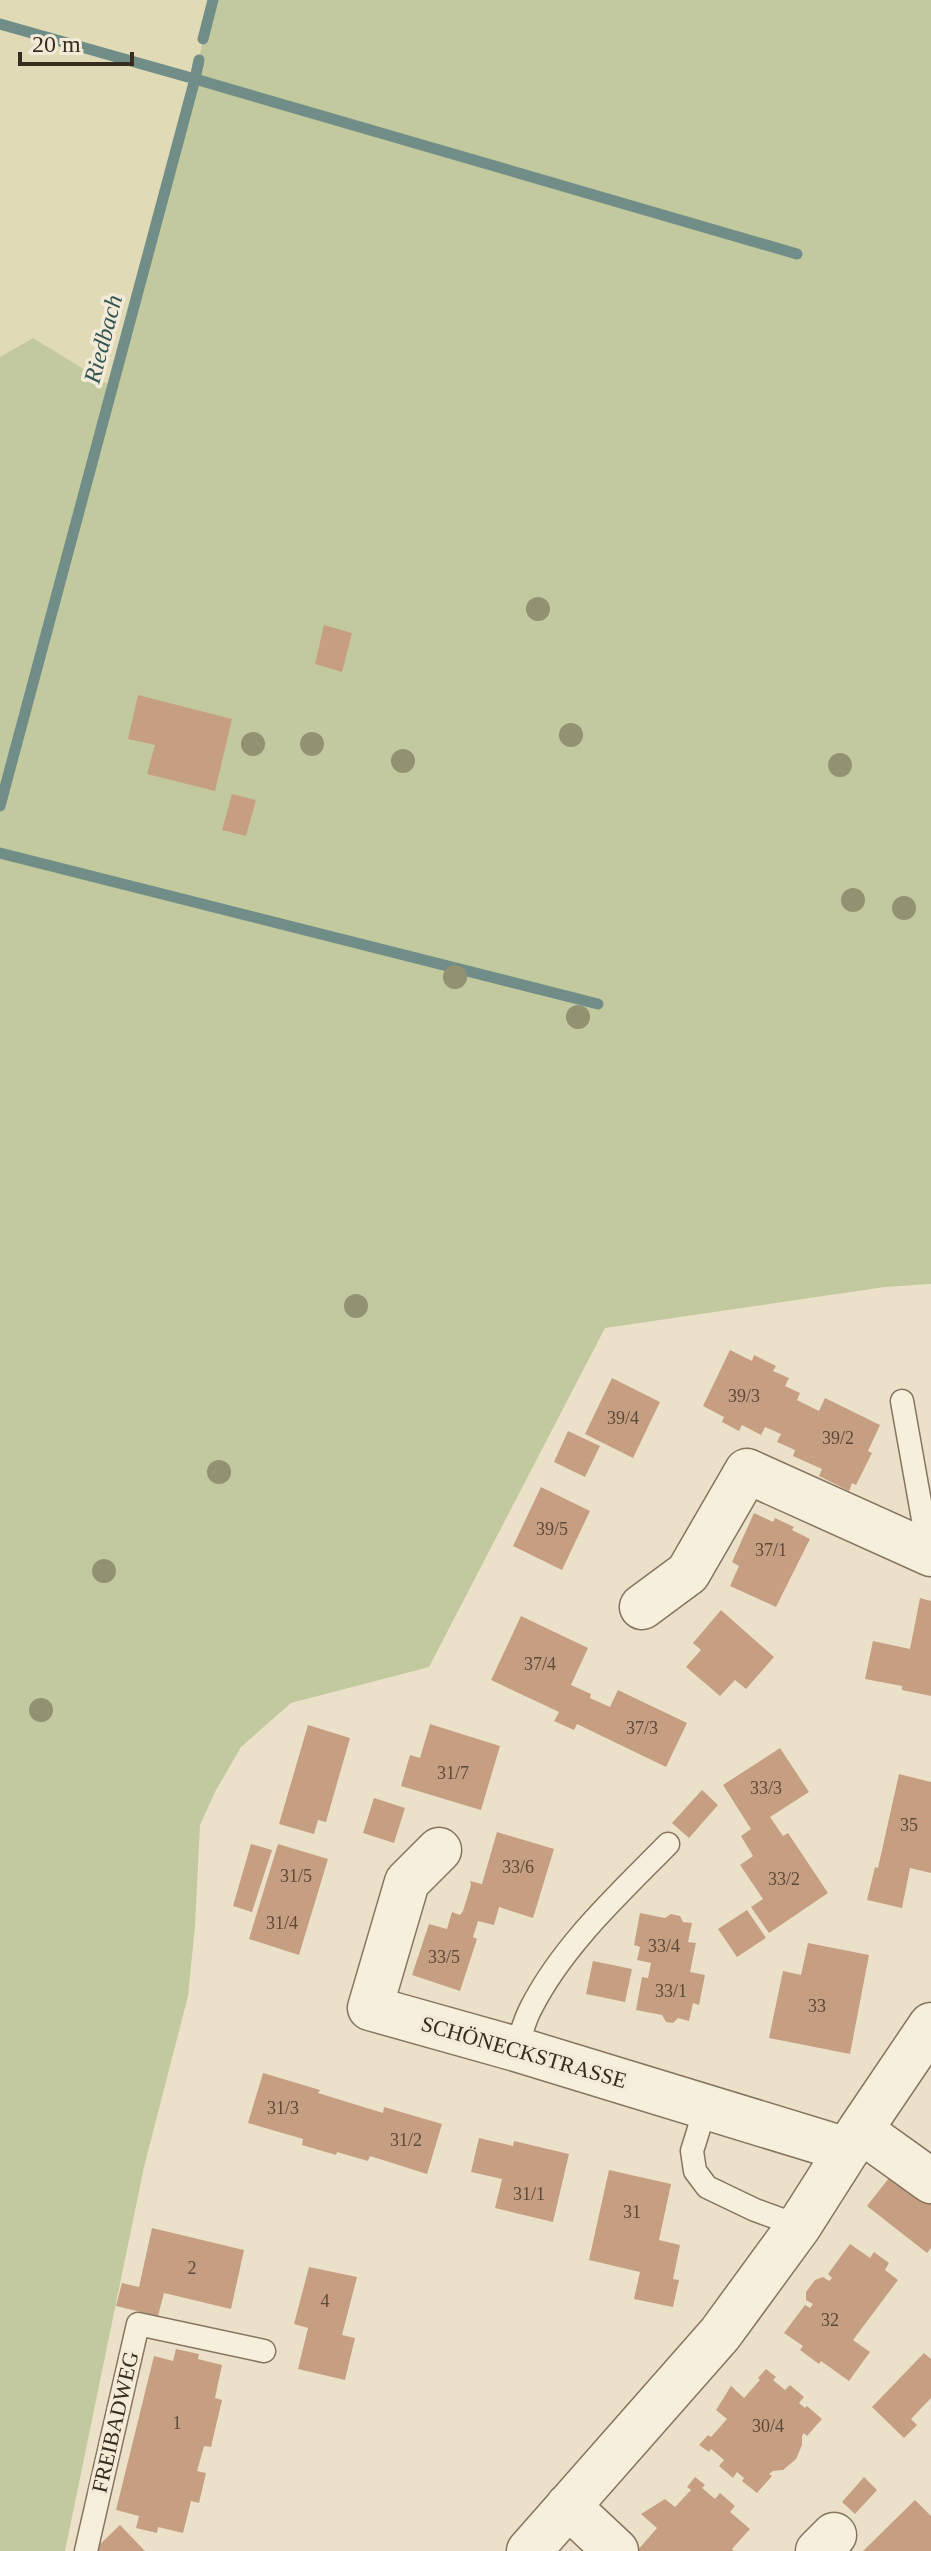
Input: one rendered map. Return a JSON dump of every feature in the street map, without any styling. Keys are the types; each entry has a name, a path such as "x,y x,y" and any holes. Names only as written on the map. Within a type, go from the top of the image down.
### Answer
{"street":[{"path":"642,1607 688,1573 747,1471 930,1553"},
{"name":"SCHÖNECKSTRASSE","path":"439,1850 407,1882 370,2008 706,2106 854,2140 931,2181"},
{"path":"529,2551 720,2334 799,2226 931,2025"},
{"path":"568,2506 616,2551"}],"lane":[{"path":"902,1401 930,1553"},
{"path":"516,2049 530,2010 550,1977 596,1918 668,1844"},
{"path":"706,2106 692,2151 695,2171 707,2187 755,2210 799,2226"},
{"name":"FREIBADWEG","path":"86,2551 138,2324 264,2351"}],"shaded area":[{"path":"0,0 212,0 192,90 113,388 33,338 0,357"}],"green space":[{"path":"212,0 931,0 931,1284 885,1287 605,1328 429,1667 291,1703 241,1747 200,1825 188,1996 144,2167 65,2551 0,2551 0,357 33,338 113,387 192,90"}],"building":[{"path":"324,625 352,633 342,672 315,664"},
{"path":"138,695 232,719 215,791 147,774 155,745 128,739"},
{"path":"232,794 256,800 246,836 222,830"},
{"path":"730,1350 752,1361 754,1355 776,1366 773,1371 789,1378 785,1386 800,1393 797,1400 819,1411 825,1398 880,1425 868,1451 872,1453 856,1485 852,1483 849,1491 819,1476 822,1469 793,1456 795,1450 777,1442 781,1434 765,1427 761,1435 742,1425 739,1431 722,1422 724,1417 703,1406"},
{"path":"612,1378 660,1402 633,1458 585,1434"},
{"path":"568,1431 600,1446 585,1477 554,1462"},
{"path":"541,1487 590,1511 562,1570 513,1546"},
{"path":"754,1513 773,1522 775,1518 810,1539 776,1607 730,1586 739,1566 732,1562"},
{"path":"920,1598 931,1601 931,1696 902,1690 902,1686 865,1679 873,1641 910,1649"},
{"path":"721,1610 774,1657 746,1689 735,1680 720,1696 686,1667 701,1650 693,1643"},
{"path":"521,1616 588,1648 571,1685 591,1694 590,1698 610,1707 618,1690 687,1723 666,1767 577,1724 574,1730 554,1721 559,1712 491,1680"},
{"path":"430,1724 500,1746 481,1810 401,1786 410,1755 420,1758"},
{"path":"308,1725 350,1738 326,1822 318,1820 314,1834 279,1824"},
{"path":"780,1748 809,1792 770,1817 783,1836 788,1833 828,1893 769,1933 751,1907 763,1899 740,1865 753,1856 741,1836 751,1829 723,1785"},
{"path":"899,1774 931,1782 931,1873 910,1868 902,1908 867,1900 875,1867 878,1868"},
{"path":"702,1790 718,1805 689,1838 672,1823"},
{"path":"374,1798 405,1808 394,1843 363,1833"},
{"path":"497,1832 554,1849 533,1918 499,1907 494,1925 478,1921 473,1937 477,1939 460,1991 412,1975 429,1924 447,1929 452,1912 460,1915 463,1911 470,1881 482,1884"},
{"path":"251,1844 272,1850 252,1912 233,1906"},
{"path":"278,1844 328,1859 299,1955 249,1939"},
{"path":"747,1910 766,1938 737,1957 718,1929"},
{"path":"640,1913 665,1918 671,1914 680,1916 683,1922 692,1923 688,1942 696,1943 690,1972 705,1975 699,2005 693,2003 689,2021 678,2018 673,2023 666,2022 662,2015 636,2010 642,1977 648,1978 651,1963 637,1960 640,1947 634,1945"},
{"path":"808,1943 869,1955 850,2054 769,2038 783,1971 801,1975"},
{"path":"593,1961 632,1969 625,2002 586,1994"},
{"path":"263,2073 383,2113 384,2107 442,2124 427,2174 370,2156 368,2161 337,2152 336,2155 302,2145 303,2139 248,2123"},
{"path":"479,2138 513,2146 514,2141 569,2154 553,2222 495,2208 502,2179 471,2172"},
{"path":"896,2169 931,2196 931,2248 927,2253 867,2206"},
{"path":"609,2170 671,2184 659,2240 680,2245 673,2279 679,2280 673,2307 634,2299 640,2272 589,2260"},
{"path":"152,2228 244,2250 231,2309 164,2293 158,2316 116,2306 122,2283 139,2287"},
{"path":"850,2244 870,2258 874,2252 889,2263 885,2270 898,2280 853,2340 870,2352 849,2381 800,2350 803,2346 784,2333 805,2305 810,2308 813,2304 806,2300 806,2292 815,2280 823,2277 829,2281 832,2278 828,2274"},
{"path":"309,2267 357,2277 342,2335 355,2338 345,2380 298,2369 308,2328 294,2324"},
{"path":"176,2349 199,2354 198,2359 222,2365 215,2398 222,2400 211,2447 204,2446 197,2471 206,2473 199,2503 191,2501 183,2533 158,2527 157,2533 136,2528 139,2516 116,2510 154,2356 173,2361"},
{"path":"924,2353 931,2359 931,2398 911,2419 917,2425 904,2438 872,2407"},
{"path":"766,2369 785,2390 790,2385 804,2397 799,2403 822,2419 807,2436 804,2433 802,2436 796,2459 783,2470 769,2474 772,2476 757,2493 742,2481 744,2478 737,2472 733,2478 719,2466 724,2460 711,2449 709,2452 699,2445 727,2419 716,2410 731,2386 744,2398"},
{"path":"695,2477 715,2499 720,2493 735,2506 730,2512 750,2529 732,2549 734,2551 637,2551 657,2528 641,2514 665,2499 675,2507 691,2490 687,2487"},
{"path":"864,2477 877,2490 855,2514 842,2502"},
{"path":"915,2500 931,2516 931,2551 863,2551"},
{"path":"120,2525 145,2551 98,2551 96,2548"}],"waterway":[{"path":"203,39 213,0"},
{"name":"Riedbach","path":"0,24 195,79 0,806"},
{"path":"199,60 195,79 797,254"},
{"path":"0,853 598,1004"}]}
